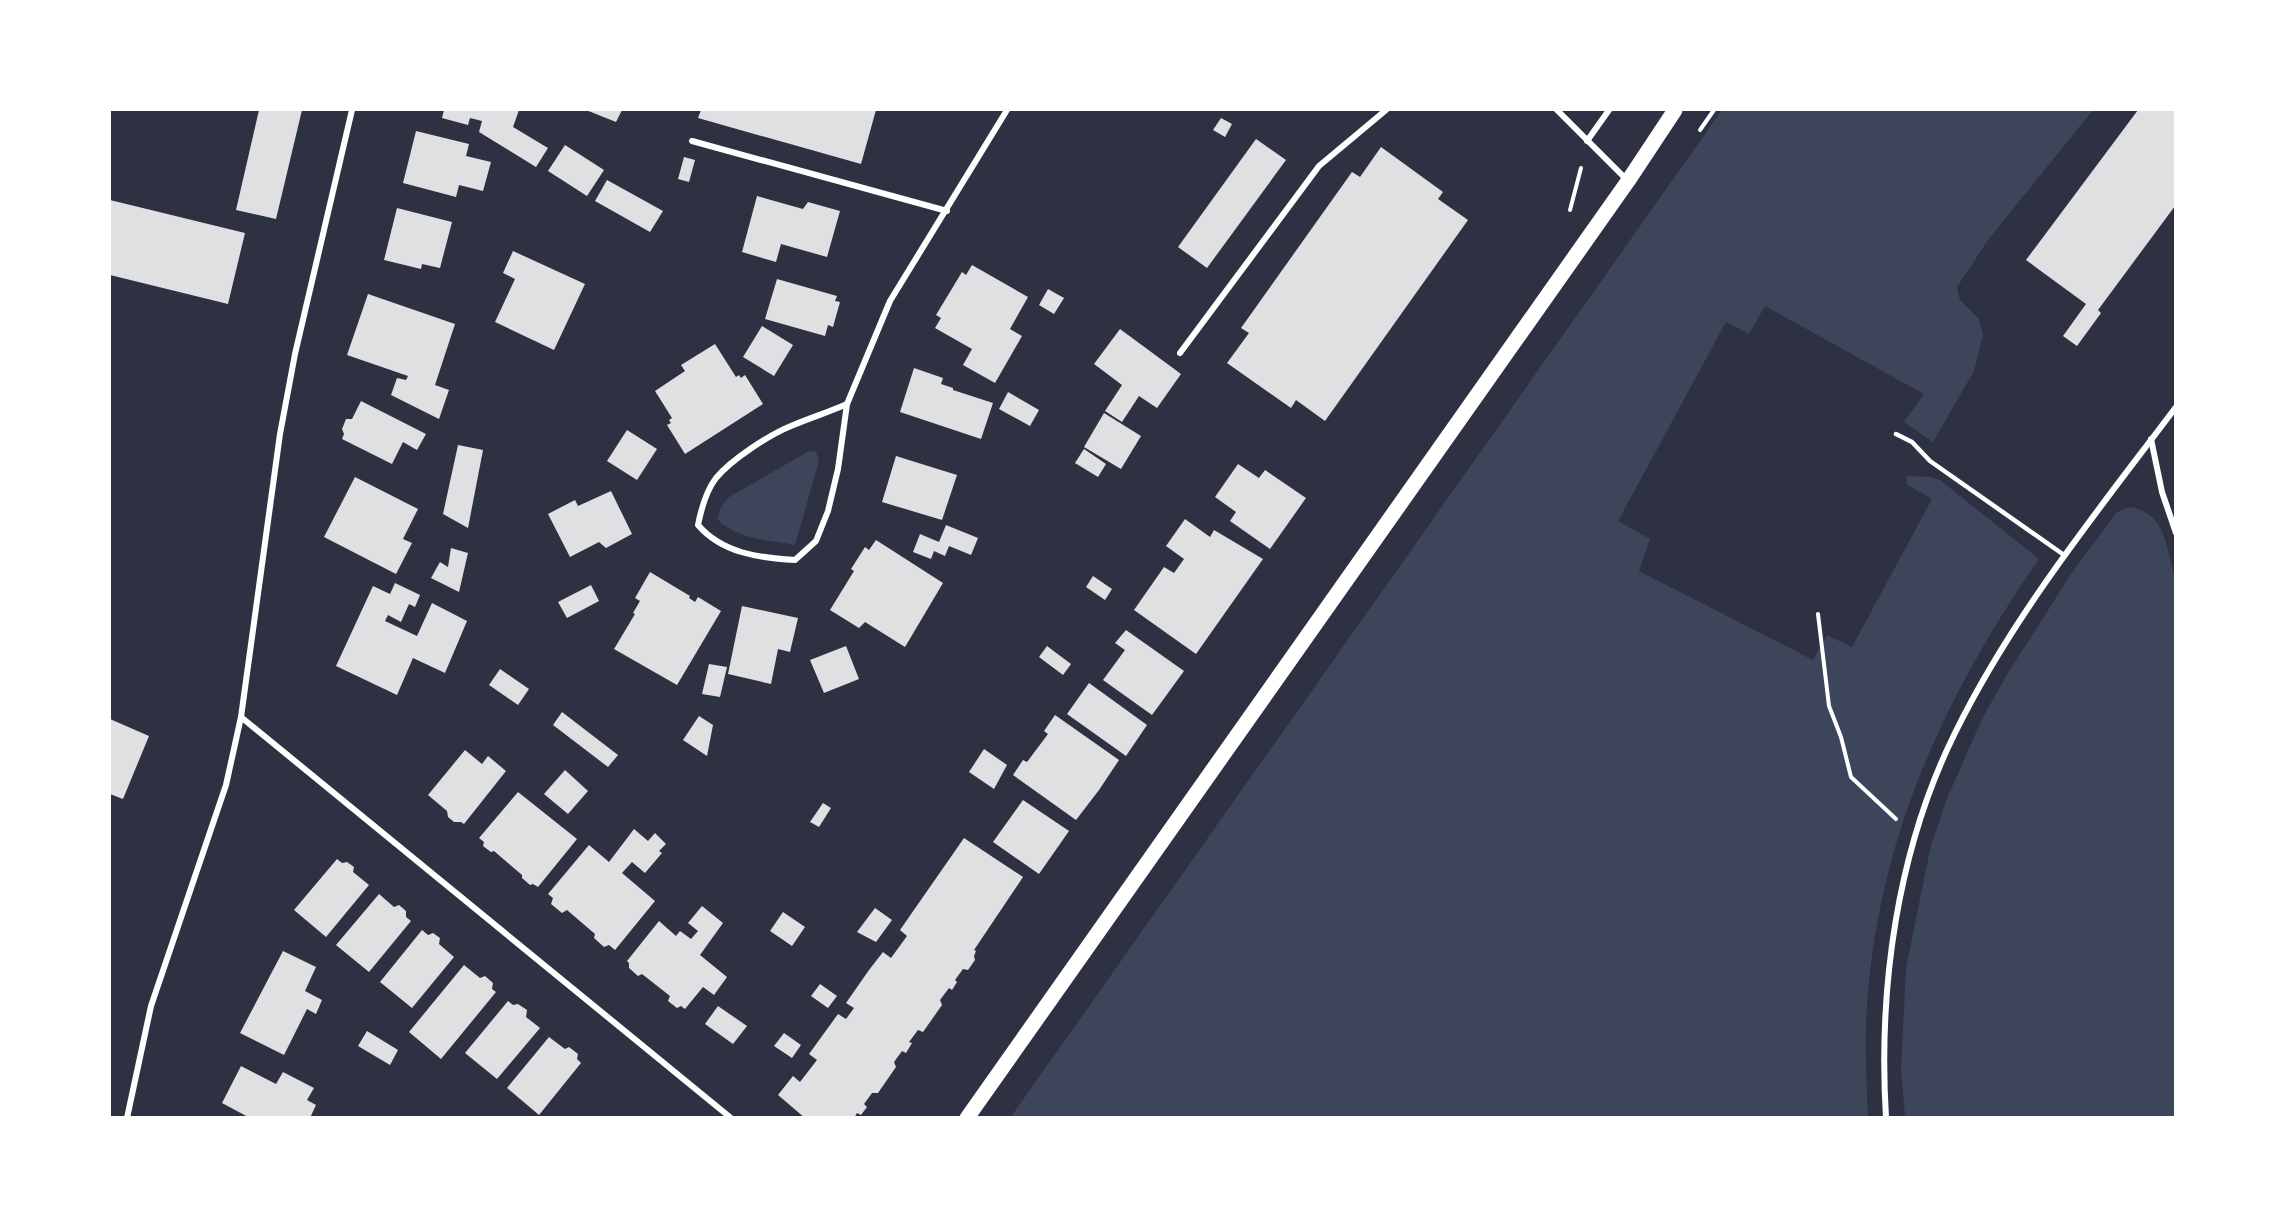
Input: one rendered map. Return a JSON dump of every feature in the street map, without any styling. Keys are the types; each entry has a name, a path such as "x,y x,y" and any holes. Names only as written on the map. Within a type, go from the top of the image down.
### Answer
{"main road":[{"path":"967,1118 1628,182 1675,110"}],"street":[{"path":"127,1118 152,1006 226,784 241,717 280,434 300,329 352,110"},
{"path":"847,404 790,426 740,457 715,479 702,506 698,525 708,537 738,552 765,558 795,560 816,541 831,500 847,404 890,301 1007,110"},
{"path":"1180,353 1319,166 1386,110"},
{"path":"1557,110 1628,182"},
{"path":"1587,141 1609,110"},
{"path":"692,141 947,211"},
{"path":"1886,1118 1883,1073 1896,916 1914,836 1931,787 1963,717 2020,620 2064,555 2175,406"},
{"path":"2151,439 2162,492 2175,533"},
{"path":"241,717 731,1118"}],"lane":[{"path":"1896,434 1912,442 1930,461 2064,555"}],"path":[{"path":"1818,614 1829,706 1851,777 1914,836"}],"shaded area":[{"path":"1722,110 2093,110 1988,240 1957,287 1960,300 1979,319 1983,335 1974,371 1933,442 1904,422 1924,394 1765,306 1749,334 1726,322 1618,521 1650,539 1639,571 1813,660 1827,635 1852,647 1932,499 1906,484 1907,476 1940,480 2039,559 2003,613 1943,723 1918,780 1898,839 1882,899 1871,961 1866,1026 1868,1117 1010,1118"},
{"path":"809,451 816,452 819,461 795,545 743,535 733,531 717,519 721,507 729,497"},
{"path":"2130,507 2142,511 2158,524 2163,533 2175,576 2175,1117 1905,1117 1901,1070 1906,968 1931,845 1948,796 1983,717 2008,673 2073,571 2117,512"}],"building":[{"path":"259,110 302,110 276,219 236,210"},
{"path":"444,110 519,110 513,127 548,148 536,167 479,132 482,121 470,118 468,125 442,118"},
{"path":"586,110 622,110 616,122"},
{"path":"701,110 876,110 861,164 698,118"},
{"path":"2138,110 2175,110 2175,206 2098,310 2101,313 2077,346 2063,336 2086,304 2026,260"},
{"path":"1221,118 1232,124 1225,137 1213,130"},
{"path":"416,131 469,144 466,156 491,162 483,191 459,185 456,197 403,183"},
{"path":"1256,139 1286,160 1207,268 1178,247"},
{"path":"565,145 604,170 587,196 548,171"},
{"path":"1381,147 1443,192 1438,199 1468,220 1325,421 1296,400 1291,408 1227,363 1249,333 1241,328 1352,172 1360,177"},
{"path":"684,157 695,160 689,182 678,179"},
{"path":"607,180 663,211 650,232 595,201"},
{"path":"757,196 803,209 808,202 840,211 827,257 781,244 776,262 742,252"},
{"path":"110,200 245,233 228,304 110,275"},
{"path":"397,208 452,222 440,268 422,264 421,269 384,260"},
{"path":"513,251 585,284 554,350 495,322 515,279 503,273"},
{"path":"972,265 1028,297 1010,329 1022,336 995,383 963,365 972,349 935,328 941,318 936,315 962,272 966,275"},
{"path":"777,279 837,296 835,301 840,302 833,327 828,325 825,336 765,319"},
{"path":"1048,289 1064,298 1054,314 1039,305"},
{"path":"368,294 455,324 435,385 449,390 439,419 391,395 397,378 406,380 408,376 347,355"},
{"path":"762,326 793,345 774,376 743,357"},
{"path":"1120,329 1181,374 1157,408 1139,396 1122,422 1105,411 1122,385 1094,364"},
{"path":"715,344 736,377 739,375 741,378 745,375 763,404 685,454 667,425 671,423 669,420 672,418 655,391 685,371 681,365"},
{"path":"914,368 943,378 941,384 953,390 993,403 981,439 900,412"},
{"path":"1008,392 1039,410 1030,426 999,409"},
{"path":"361,401 426,434 417,450 403,442 392,464 342,439 344,434 342,429 346,419 352,419"},
{"path":"1104,413 1141,436 1121,469 1084,447"},
{"path":"627,430 657,449 637,480 607,461"},
{"path":"458,445 483,450 468,528 443,514"},
{"path":"1084,449 1106,464 1098,477 1075,463"},
{"path":"896,456 957,475 942,520 882,502"},
{"path":"1238,464 1259,478 1265,470 1306,498 1270,549 1230,521 1236,512 1215,497"},
{"path":"355,477 418,509 403,539 412,543 396,574 324,537"},
{"path":"611,491 632,534 606,548 599,542 570,557 548,514 575,500 578,506"},
{"path":"1185,519 1210,537 1214,530 1263,559 1196,654 1134,610 1164,567 1174,573 1184,559 1166,546"},
{"path":"946,525 978,538 971,555 949,546 945,556 934,551 931,559 913,552 920,534 939,542"},
{"path":"876,540 943,583 905,647 865,622 859,628 830,610 854,571 851,569 865,547 869,550"},
{"path":"451,548 468,553 459,592 431,578 440,562 448,567"},
{"path":"650,572 690,596 689,598 695,602 698,597 721,611 677,685 614,649 635,614 633,613 640,601 635,598"},
{"path":"1093,576 1112,589 1105,600 1086,587"},
{"path":"395,583 420,595 415,607 409,604 401,622 388,615 385,621 417,636 432,603 467,621 445,673 413,658 397,695 336,666 373,586 390,594"},
{"path":"591,585 599,601 567,618 558,602"},
{"path":"742,606 798,618 790,652 778,649 771,684 728,674"},
{"path":"1126,630 1184,671 1152,715 1103,680 1125,650 1115,643"},
{"path":"846,646 859,679 824,693 810,660"},
{"path":"1047,646 1071,664 1063,675 1039,657"},
{"path":"709,664 727,667 720,697 702,694"},
{"path":"500,669 529,689 518,705 489,685"},
{"path":"1089,683 1147,725 1126,756 1067,714"},
{"path":"562,712 618,755 608,767 553,725"},
{"path":"1055,715 1119,760 1076,820 1013,775 1023,760 1027,762 1048,734 1044,731"},
{"path":"699,716 713,725 707,756 683,740"},
{"path":"110,719 149,736 123,799 110,794"},
{"path":"984,749 1007,765 994,789 969,772"},
{"path":"465,750 482,764 488,756 506,771 464,824 454,822 448,817 447,811 428,795"},
{"path":"565,770 588,791 568,814 544,794"},
{"path":"518,792 577,839 538,887 530,885 494,851 491,852 483,846 484,842 479,838"},
{"path":"1023,800 1069,831 1039,874 993,842"},
{"path":"823,803 831,808 819,827 810,822"},
{"path":"634,829 648,841 655,833 666,844 659,851 662,853 645,873 632,862 622,873 655,901 615,950 609,945 604,947 594,938 595,934 567,910 562,913 551,904 553,898 548,894 589,845 609,862"},
{"path":"964,838 1023,877 974,950 976,951 975,960 968,970 963,969 955,980 957,982 952,990 949,988 940,1000 942,1005 923,1032 918,1030 909,1042 912,1043 906,1053 902,1051 894,1062 896,1067 878,1093 872,1093 864,1104 867,1107 861,1115 857,1113 854,1118 805,1118 778,1095 793,1076 800,1082 817,1060 809,1054 838,1014 846,1019 854,1008 846,1003 869,970 883,952 891,958 907,936 900,930"},
{"path":"337,859 354,867 353,872 369,885 326,937 294,910"},
{"path":"379,894 394,907 399,905 406,911 406,917 411,921 369,972 336,945"},
{"path":"702,906 723,923 700,955 727,977 714,995 703,987 685,1009 681,1006 677,1008 668,1001 670,996 642,974 638,976 629,968 627,961 659,921 676,936 680,931 691,939 698,931 688,923"},
{"path":"875,908 892,920 876,942 857,932"},
{"path":"783,912 805,927 792,946 770,931"},
{"path":"422,930 428,935 433,933 440,938 439,944 454,957 412,1008 380,982"},
{"path":"283,951 316,967 305,991 322,1000 316,1014 307,1009 284,1055 240,1033"},
{"path":"464,965 480,978 485,976 493,983 492,989 496,992 441,1059 409,1032"},
{"path":"820,984 837,996 828,1008 811,996"},
{"path":"508,1001 527,1010 526,1017 540,1028 497,1079 465,1053"},
{"path":"718,1006 747,1026 733,1044 705,1024"},
{"path":"367,1031 398,1050 390,1065 358,1046"},
{"path":"784,1033 801,1045 792,1058 774,1046"},
{"path":"549,1037 565,1049 569,1047 578,1054 577,1059 581,1063 539,1115 507,1088"},
{"path":"241,1066 276,1084 283,1072 314,1088 307,1100 316,1105 310,1118 250,1118 222,1103"}]}
